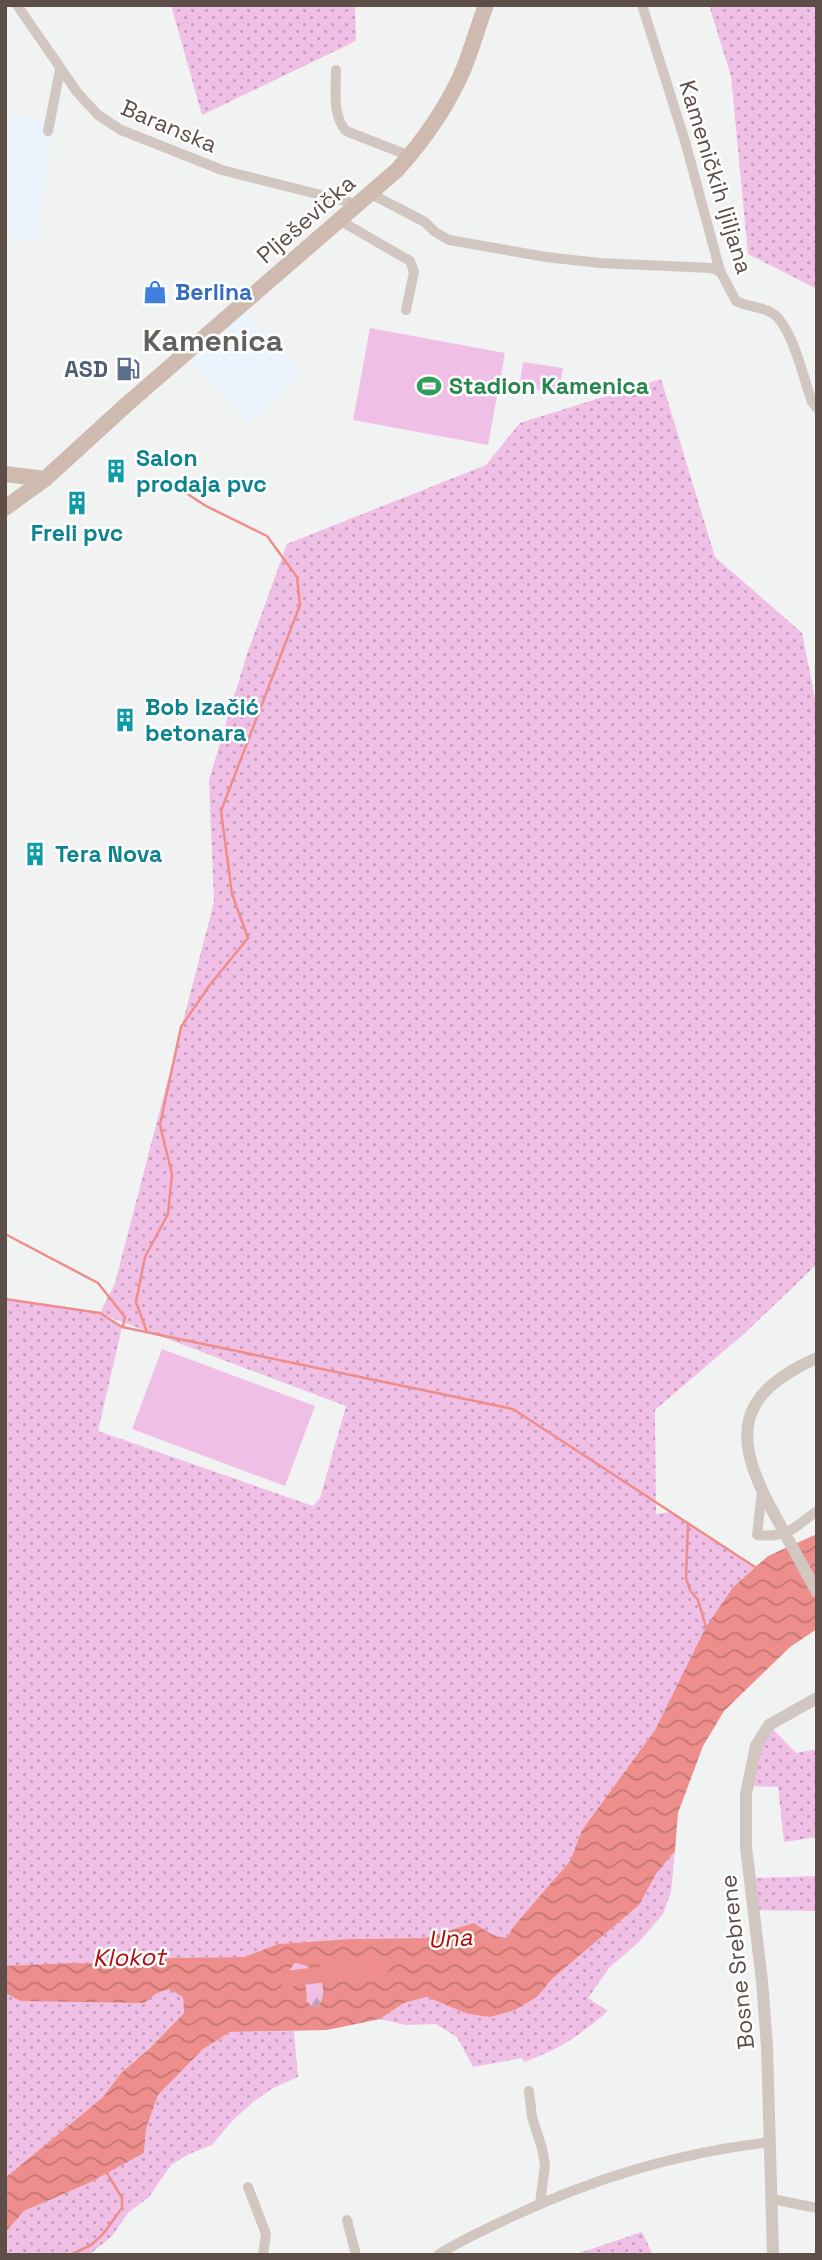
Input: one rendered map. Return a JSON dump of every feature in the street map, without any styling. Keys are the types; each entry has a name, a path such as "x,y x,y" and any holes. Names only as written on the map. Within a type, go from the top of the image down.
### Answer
{"main road":[{"name":"Plješevička","path":"5,508 45,479 126,405 371,194 410,156 430,130 463,71 486,5"},
{"path":"5,474 45,479"}],"street":[{"name":"Baranska","path":"17,5 60,70 98,115 121,130 222,170 357,204"},
{"name":"Kameničkih ljiljana","path":"642,5 693,166 720,271 736,301 769,311 783,323 812,402 817,408"},
{"path":"48,131 60,70"},
{"path":"336,70 337,116 341,126 346,131 410,156"},
{"path":"371,194 425,222 449,240 545,257 600,263 711,268 720,271"},
{"path":"339,220 410,261 414,272 406,310"},
{"path":"817,1358 788,1372 757,1400 749,1416 746,1437 750,1459 762,1491 817,1592"},
{"path":"762,1491 757,1535 778,1537 797,1527 817,1511"},
{"name":"Bosne Srebrene","path":"773,2255 767,2046 746,1847 746,1794 756,1746 769,1725 817,1698"},
{"path":"529,2091 532,2117 545,2165 540,2204"},
{"path":"438,2255 466,2238 540,2204 654,2163 716,2148 770,2142"},
{"path":"248,2187 266,2234 263,2255"},
{"path":"772,2199 817,2208"},
{"path":"346,2220 356,2255"}],"shaded area":[{"path":"5,113 56,122 34,242 5,237"},
{"path":"239,305 301,371 248,423 183,353"}],"green space":[{"path":"171,5 355,5 356,41 202,115"},
{"path":"709,5 817,5 817,289 748,254 731,76"},
{"name":"Stadion Kamenica","path":"370,328 505,353 488,445 353,420"},
{"path":"523,362 563,368 559,393 519,387"},
{"path":"661,379 715,557 802,633 817,709 817,1264 746,1332 655,1410 656,1514 671,1512 755,1567 733,1587 707,1627 655,1730 582,1830 570,1861 513,1927 507,1938 494,1936 474,1924 425,1938 349,1939 278,1944 244,1957 171,1958 177,1991 183,1997 184,2013 121,2073 103,2097 5,2178 5,1299 100,1313 115,1283 214,902 209,780 247,654 287,544 486,465 520,423","holes":["104,1315 346,1406 320,1498 313,1506 98,1431 122,1327"]},
{"path":"162,1349 315,1406 285,1486 132,1429"},
{"path":"769,1725 796,1753 817,1749 817,1837 784,1842 778,1787 747,1786"},
{"path":"675,1851 671,1892 663,1914 638,1943 610,1967 588,1998 608,2011 559,2047 524,2062 522,2058 473,2067 457,2037 436,2024 406,2025 380,2019 404,2003 428,1997 469,2014 490,2017 515,2010 537,1997 552,1979 639,1905 656,1874"},
{"path":"817,1876 817,1911 753,1910 750,1878"},
{"path":"295,1963 310,1968 319,1977 323,1990 319,2006 313,2007 310,2004 306,1996 307,1983 300,1975 290,1971"},
{"path":"294,2031 298,2077 273,2088 252,2103 212,2145 171,2165 149,2197 128,2213 112,2236 89,2255 5,2255 5,2233 24,2211 89,2183 144,2153 146,2129 158,2095 202,2050 230,2032"},
{"path":"642,2232 653,2255 573,2255"}],"water":[{"path":"817,1534 817,1629 790,1647 724,1711 703,1746 678,1813 675,1851 656,1874 639,1905 552,1979 537,1997 515,2010 490,2017 468,2014 427,1997 404,2003 380,2019 327,2030 230,2032 202,2050 158,2095 146,2129 144,2153 89,2183 24,2211 5,2233 5,2178 103,2097 121,2073 184,2013 183,1997 169,1989 157,1993 144,2003 21,2001 5,1993 5,1966 132,1964 171,1958 244,1957 278,1944 349,1939 425,1938 474,1923 494,1936 507,1938 513,1927 570,1861 582,1830 655,1730 706,1627 733,1587 768,1556","holes":["295,1963 315,1972 322,1984 319,2006 313,2007 307,2001 305,1975 290,1970"]}],"waterway":[{"path":"147,1332 136,1302 145,1257 168,1214 172,1174 160,1125 181,1027 209,986 248,938 232,894 221,811 300,605 297,577 267,536 206,506 169,482"},
{"path":"5,1234 98,1283 125,1317 123,1326"},
{"path":"5,1299 100,1313 122,1327 513,1409 755,1567"},
{"path":"688,1523 686,1578 690,1590 698,1600 706,1627"},
{"name":"Una","path":"286,1979 382,1967"},
{"path":"70,2255 91,2245 103,2234 122,2208 122,2198 107,2173"}],"place":[{"name":"Berlina","path":"155,292"},
{"name":"ASD","path":"128,369"},
{"name":"Stadion Kamenica","path":"429,386"},
{"name":"Salon prodaja pvc","path":"116,471"},
{"name":"Freli pvc","path":"77,503"},
{"name":"Bob Izačić betonara","path":"125,720"},
{"name":"Tera Nova","path":"35,854"}],"district":[{"name":"Kamenica","path":"213,340"}],"water label":[{"name":"Klokot","path":"129,1957"}]}
